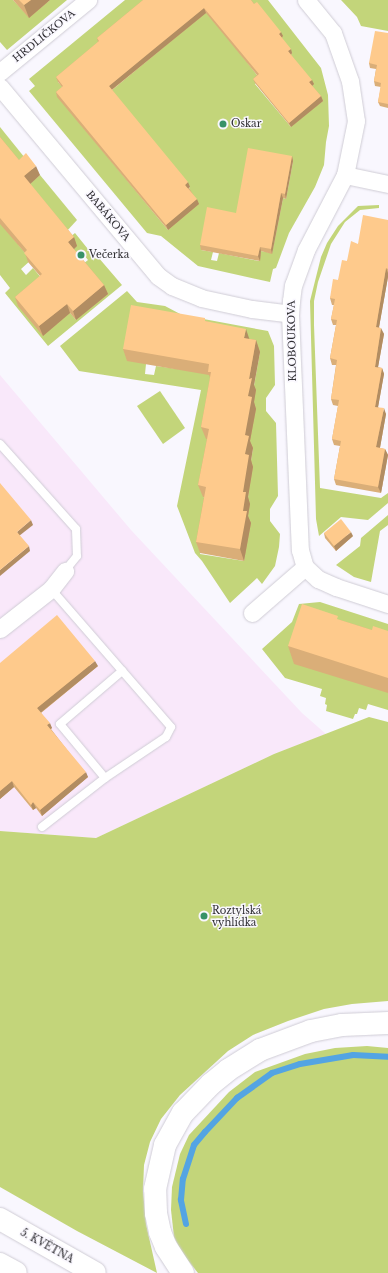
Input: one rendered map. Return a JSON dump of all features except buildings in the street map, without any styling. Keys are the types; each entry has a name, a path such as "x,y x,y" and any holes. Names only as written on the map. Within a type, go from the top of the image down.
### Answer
{"highway":[{"path":"183,1273 174,1261 162,1237 156,1213 155,1189 165,1145 183,1113 211,1084 228,1070 260,1050 311,1031 342,1026 388,1022"},
{"name":"5. KVĚTNA","path":"0,1219 95,1273"},
{"path":"0,1264 16,1273"}],"street":[{"name":"HRDLIČKOVA","path":"0,72 88,0"},
{"name":"KLOBOUKOVA","path":"305,567 300,550 290,314 293,285 298,268 314,233 345,175 356,121 350,81 333,33 306,0"},
{"name":"BABÁKOVA","path":"0,87 158,276 172,286 201,298 252,309 290,314"},
{"path":"345,175 388,184"},
{"path":"252,613 305,567 318,579 336,587 388,604"},
{"path":"0,629 51,588 65,571"}],"lane":[{"path":"0,444 76,529 77,556 65,571"},
{"path":"42,827 105,778 166,736 171,727 51,588"},
{"path":"105,778 60,724 122,671"}],"shaded area":[{"path":"0,375 131,530 302,713 326,734 274,754 96,838 0,831"}],"green space":[{"path":"0,0 13,0 29,17 50,0 67,0 7,50 0,42"},
{"path":"125,0 150,0 58,82 65,90 83,127 168,230 190,187 106,95 207,11 260,79 255,84 291,127 313,84 290,56 292,53 248,0 268,0 321,68 328,95 329,126 324,165 315,187 289,233 276,268 273,269 270,282 198,266 161,236 147,233 29,91 35,86 29,79","holes":["293,161 286,199 283,198 272,253 261,251 259,261 219,253 217,261 211,260 213,252 201,250 238,217"]},
{"path":"341,0 388,0 388,31 361,26 357,17"},
{"path":"0,127 29,163 17,174 0,142"},
{"path":"40,175 77,220 66,232 27,186"},
{"path":"379,205 379,208 360,210 345,222 331,244 318,282 314,301 314,325 320,488 381,498 388,493 388,503 368,520 341,517 319,536 316,519 310,301 321,257 327,243 338,226 358,206"},
{"path":"3,221 7,231 31,260 21,269 26,275 33,268 76,320 83,264 88,260 84,255 78,259 72,251 70,237 75,233 96,259 98,257 122,285 48,346 5,293 10,288 0,275 0,224"},
{"path":"127,291 137,302 165,306 182,315 268,331 274,346 275,385 266,398 266,411 276,423 278,496 270,509 270,521 280,534 275,566 262,584 257,578 230,603 195,553 177,506 201,390 79,371 60,346","holes":["260,352 253,391 249,447 253,448 250,466 244,561 200,554 210,498 203,497 213,441 214,374 156,366 154,375 145,374 146,364"]},
{"path":"160,391 185,428 163,444 137,406"},
{"path":"388,515 388,525 380,531 371,582 354,577 336,565 360,546 361,538"},
{"path":"320,602 388,624 388,710 368,704 366,710 359,708 353,719 326,711 326,698 320,696 322,689 285,678 262,649 292,622 299,604"},
{"path":"369,717 388,722 388,1001 352,1004 324,1009 253,1035 228,1051 180,1095 161,1119 150,1142 144,1165 143,1191 146,1224 157,1273 77,1231 0,1187 0,831 96,838 274,754"},
{"path":"367,1046 388,1048 388,1273 198,1273 182,1253 174,1237 171,1210 172,1187 180,1154 189,1135 229,1092 255,1072 305,1054 335,1048"}],"waterway":[{"path":"186,1224 181,1200 183,1179 194,1145 237,1098 272,1073 300,1064 353,1055 388,1057"}],"place":[{"name":"Oskar","path":"223,124"},
{"name":"Večerka","path":"81,255"},
{"name":"Roztylská vyhlídka","path":"204,916"}]}
